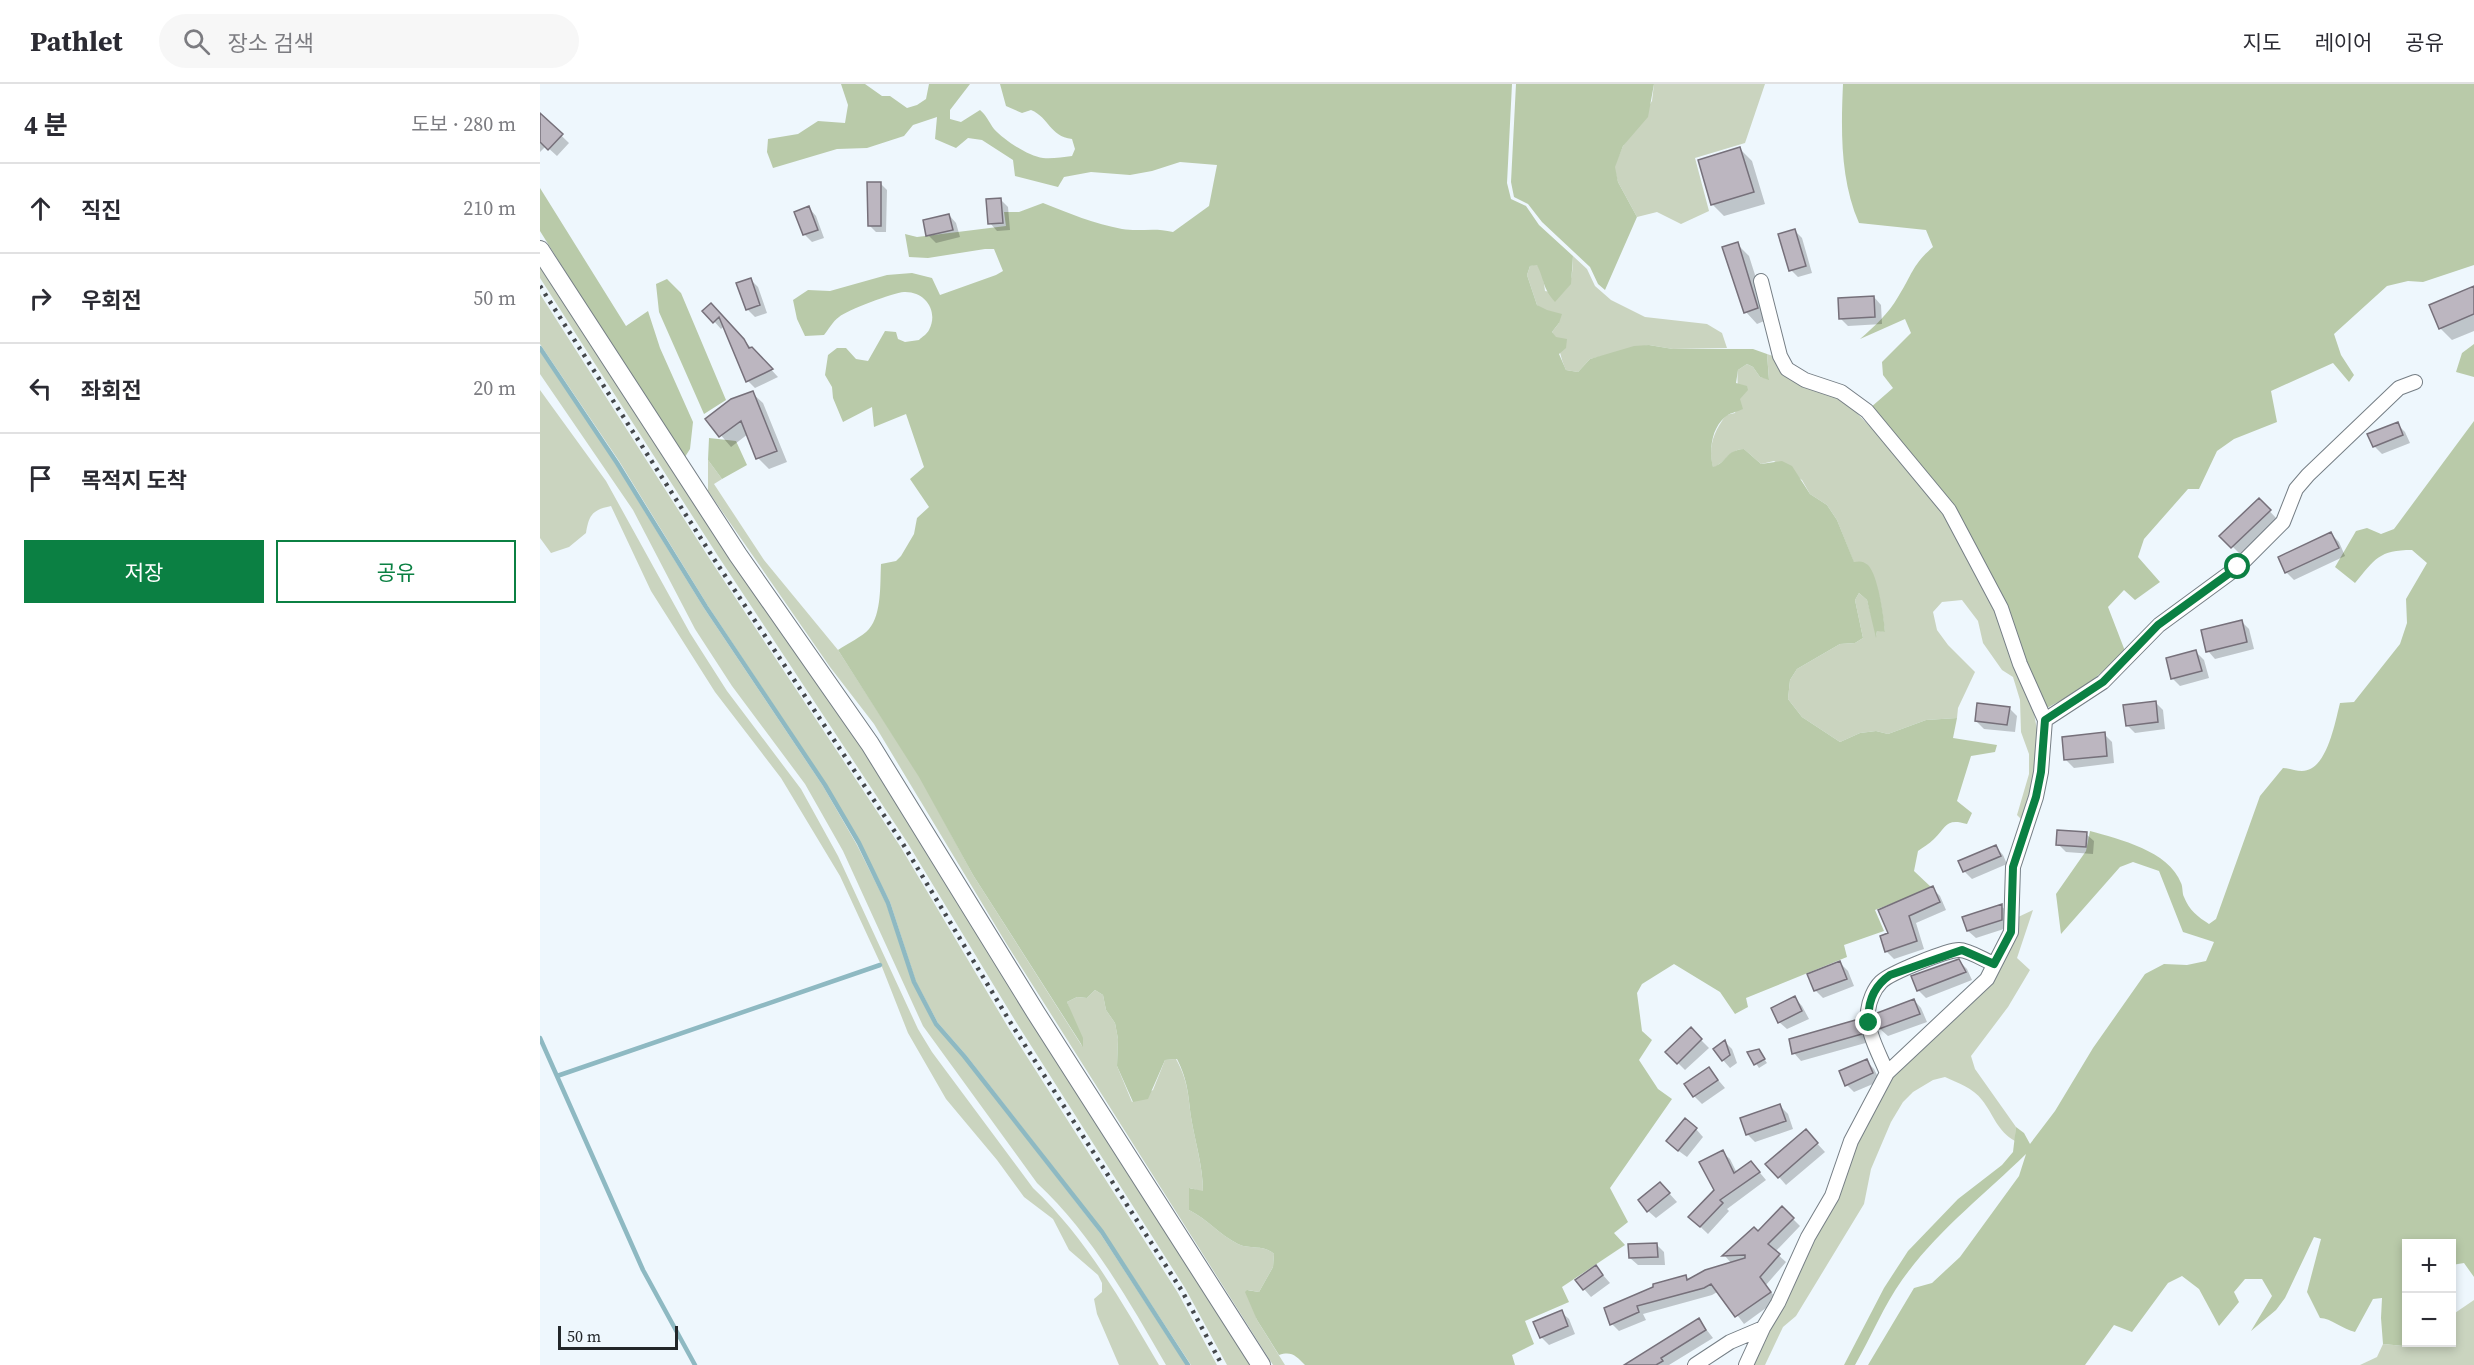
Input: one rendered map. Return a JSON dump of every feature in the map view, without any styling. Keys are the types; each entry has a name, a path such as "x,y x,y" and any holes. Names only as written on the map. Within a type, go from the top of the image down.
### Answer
{"street":[{"path":"540,250 738,555 870,744 1036,1013 1261,1365"},
{"path":"1746,1365 1808,1237 1832,1196 1851,1142 1887,1073 1987,979 2011,932 2013,867 2036,797 2041,772 2045,720 2020,664 2001,608 1949,510 1868,411 1841,392 1805,380 1787,369 1780,356 1761,281"},
{"path":"2045,720 2103,682 2158,625 2238,567 2283,522 2296,489 2308,475 2399,388 2415,382"},
{"path":"1887,1073 1872,1036 1868,1014 1871,1000 1883,980 1922,962 1962,950 1994,964"},
{"path":"1695,1365 1730,1342 1763,1328"}],"green space":[{"path":"841,84 865,84 882,96 890,96 907,108 926,99 929,84 970,84 950,110 950,119 961,122 980,110 994,129 1010,142 1030,154 1050,158 1072,156 1075,149 1072,139 1054,131 1042,117 1031,110 1022,113 1006,106 1000,84 1512,84 1507,183 1511,199 1526,206 1539,225 1573,256 1571,284 1555,302 1546,288 1537,265 1530,266 1527,275 1537,305 1562,314 1552,332 1556,337 1567,339 1566,348 1559,354 1566,370 1578,372 1590,359 1634,346 1649,345 1673,349 1753,349 1767,354 1769,380 1760,377 1753,367 1747,364 1738,370 1736,383 1747,386 1748,390 1740,399 1743,409 1720,422 1714,434 1711,447 1713,467 1733,452 1744,449 1761,464 1782,461 1792,466 1810,494 1827,505 1837,520 1854,562 1865,563 1872,570 1880,597 1885,632 1877,631 1876,638 1867,600 1859,593 1855,600 1863,638 1855,643 1840,644 1797,669 1790,680 1788,699 1802,717 1840,742 1860,733 1876,731 1888,734 1926,720 1957,718 1953,738 1997,745 1995,752 1971,756 1957,801 1972,813 1967,824 1955,822 1948,824 1932,841 1918,851 1914,871 1932,888 1875,910 1884,931 1844,945 1847,957 1746,998 1748,1007 1735,1014 1720,992 1674,964 1642,984 1637,993 1642,1031 1652,1040 1639,1060 1658,1089 1672,1099 1610,1188 1628,1222 1614,1233 1625,1245 1562,1287 1569,1302 1525,1321 1534,1344 1512,1355 1515,1365 1305,1365 1294,1355 1279,1355 1257,1320 1245,1292 1247,1290 1259,1292 1273,1267 1274,1254 1265,1249 1238,1244 1189,1210 1189,1188 1203,1191 1203,1182 1187,1088 1177,1059 1165,1060 1148,1099 1133,1102 1117,1066 1118,1039 1115,1023 1106,1010 1103,995 1095,990 1087,998 1077,997 1067,1002 1083,1038 1083,1047 973,875 919,777 838,650 863,635 873,623 880,598 881,564 896,561 901,556 914,534 917,518 929,507 910,479 924,467 906,414 874,427 872,407 843,422 833,398 832,387 825,375 828,355 837,348 846,348 856,359 868,361 885,331 896,332 898,339 905,342 919,340 929,330 932,316 931,309 924,299 904,292 870,302 844,314 824,335 805,336 797,319 793,300 808,290 830,291 887,275 912,273 932,278 940,295 996,275 1003,271 994,249 928,258 909,257 905,234 917,237 1006,226 1004,212 1019,212 1043,203 1112,227 1173,232 1209,206 1217,165 1180,162 1130,175 1091,172 1064,177 1058,187 1015,176 1013,160 982,140 968,138 956,148 935,139 937,117 913,125 904,136 867,148 837,149 773,168 767,152 768,139 798,134 818,121 845,123 848,105"},
{"path":"1516,84 1654,84 1648,117 1623,146 1615,167 1618,182 1637,217 1605,290 1598,284 1590,267 1542,222 1528,204 1514,197 1511,182"},
{"path":"1654,84 1765,84 1745,143 1695,158 1709,211 1681,224 1657,212 1637,217 1618,182 1614,167 1623,146 1652,101"},
{"path":"1843,84 2474,84 2474,265 2423,282 2408,281 2387,286 2334,334 2341,355 2354,375 2349,382 2333,363 2271,391 2277,422 2234,439 2217,451 2199,489 2188,489 2144,539 2138,557 2160,582 2135,600 2124,590 2108,607 2125,651 2084,688 2045,709 1985,569 1870,408 1893,388 1883,375 1882,362 1911,333 1905,319 1860,339 1890,309 1916,265 1933,247 1926,230 1859,223 1848,190 1843,155"},
{"path":"540,188 626,326 648,311 660,348 693,422 690,449 683,460 540,231"},
{"path":"1573,256 1587,269 1595,286 1611,300 1645,317 1707,324 1722,333 1727,348 1673,349 1649,345 1590,359 1578,372 1566,370 1552,332 1559,323 1537,305 1527,275 1530,266 1537,264 1543,276 1545,291 1560,294 1570,282"},
{"path":"540,258 827,692 1255,1365 1227,1365 1185,1288 1016,1022 907,842 718,556 540,278"},
{"path":"667,279 681,293 726,400 704,414 659,312 656,284"},
{"path":"540,294 711,561 900,846 1008,1027 1178,1293 1217,1365 1191,1365 1103,1231 966,1055 938,1023 916,982 890,902 826,784 708,606 619,461 540,344"},
{"path":"2474,344 2474,377 2456,372 2462,353"},
{"path":"540,351 615,463 704,608 823,786 857,845 886,903 913,983 934,1024 963,1057 1100,1233 1186,1365 1166,1365 1123,1292 1092,1246 1057,1203 1037,1183 923,1026 843,851 805,784 732,686 695,629 633,510 540,374"},
{"path":"1767,354 1776,357 1820,388 1847,403 1890,447 1944,513 2000,613 2016,667 2034,713 2039,741 2034,778 2021,819 2017,815 2029,774 2029,754 2021,732 2020,700 2013,677 2002,670 1983,643 1978,621 1962,600 1942,602 1933,612 1937,630 1948,645 1975,672 1958,708 1957,718 1926,720 1888,734 1876,731 1860,733 1840,742 1802,717 1788,699 1790,680 1797,669 1840,644 1855,643 1863,638 1855,600 1859,593 1867,600 1877,636 1877,630 1885,632 1880,601 1873,578 1862,564 1854,563 1837,520 1827,505 1810,494 1802,480 1774,461 1761,464 1744,449 1734,452 1713,468 1711,447 1715,434 1726,415 1735,413 1737,407 1738,370 1747,364 1753,367 1760,377 1769,379"},
{"path":"540,390 606,481 690,633 727,691 801,789 838,856 918,1029 932,1052 1033,1188 1052,1207 1086,1249 1117,1294 1159,1365 1119,1365 1097,1314 1094,1299 1102,1292 1102,1283 1098,1275 1069,1250 1053,1219 1024,1197 997,1160 946,1099 908,1033 882,967 840,876 781,778 715,692 651,591 611,506 592,514 586,533 569,547 551,553 540,538"},
{"path":"2474,421 2474,1277 2464,1263 2456,1264 2456,1239 2402,1239 2402,1346 2383,1344 2382,1298 2373,1299 2355,1332 2320,1318 2307,1292 2321,1239 2314,1237 2285,1298 2276,1310 2251,1331 2272,1296 2262,1279 2245,1279 2234,1292 2239,1302 2219,1326 2199,1289 2182,1276 2168,1283 2132,1332 2114,1325 2085,1365 1868,1365 1914,1288 1932,1283 1960,1257 2019,1176 2026,1154 1930,1245 1889,1300 1855,1365 1844,1365 1884,1288 1908,1251 1958,1199 2002,1165 2013,1152 2016,1127 2024,1133 2030,1144 2055,1111 2093,1048 2145,974 2164,964 2187,965 2206,961 2214,942 2183,932 2159,871 2133,862 2120,867 2061,934 2056,894 2086,851 2090,831 2142,848 2166,862 2175,872 2182,885 2186,902 2194,913 2209,924 2216,919 2260,796 2283,768 2302,771 2311,769 2318,763 2329,744 2340,703 2354,702 2400,644 2407,623 2406,599 2427,563 2412,550 2392,552 2373,562 2355,583 2335,567 2356,531 2367,528 2381,534 2394,529"},
{"path":"709,438 736,441 747,465 722,479 708,460"},
{"path":"708,460 722,479 714,484 764,560 838,650 920,777 973,875 1082,1046 1067,1002 1077,997 1087,998 1095,990 1103,995 1106,1010 1115,1023 1118,1039 1117,1066 1132,1102 1153,1090 1165,1060 1176,1059 1187,1088 1203,1182 1203,1192 1190,1188 1189,1210 1238,1244 1265,1249 1274,1254 1273,1267 1259,1292 1248,1290 1257,1320 1285,1365 1273,1365 1006,943 874,724 830,667 708,491"},
{"path":"2033,910 2017,958 2030,970 2008,1007 1971,1056 1975,1069 2016,1127 2015,1141 2000,1128 1978,1096 1960,1084 1945,1077 1933,1080 1913,1092 1903,1102 1891,1122 1871,1169 1864,1204 1796,1316 1783,1327 1765,1365 1750,1365 1854,1143 1890,1076 1990,981 2016,918"},
{"path":"2474,1300 2474,1365 2360,1365 2377,1357 2383,1344 2402,1347 2456,1347 2456,1312"}],"building":[{"path":"540,113 563,134 548,150 540,142"},
{"path":"1740,147 1754,192 1711,205 1698,160"},
{"path":"867,182 881,182 881,226 868,226"},
{"path":"1001,198 1003,223 988,224 986,199"},
{"path":"809,206 818,230 803,235 794,212"},
{"path":"949,214 953,230 926,236 923,220"},
{"path":"1795,229 1806,266 1789,271 1778,234"},
{"path":"1738,242 1758,308 1744,313 1722,247"},
{"path":"751,278 760,305 746,310 736,283"},
{"path":"2474,286 2474,314 2439,329 2429,305"},
{"path":"1874,296 1875,317 1839,319 1838,298"},
{"path":"711,303 744,339 749,348 752,347 773,369 746,382 719,317 713,323 702,311"},
{"path":"753,391 777,451 756,459 741,421 719,437 705,419 731,399"},
{"path":"2398,422 2403,435 2373,447 2367,434"},
{"path":"2259,498 2271,510 2231,548 2219,536"},
{"path":"2331,532 2339,548 2285,573 2278,557"},
{"path":"2242,620 2247,642 2206,652 2201,630"},
{"path":"2196,650 2202,671 2171,679 2166,658"},
{"path":"2156,701 2158,722 2126,726 2123,705"},
{"path":"1977,703 2010,707 2007,725 1975,721"},
{"path":"2105,732 2107,756 2064,760 2062,737"},
{"path":"2057,830 2087,832 2086,847 2056,845"},
{"path":"1996,845 2001,856 1963,872 1958,861"},
{"path":"1933,886 1940,902 1909,916 1917,941 1885,952 1880,936 1888,933 1878,910"},
{"path":"2002,904 2002,920 1967,931 1962,917"},
{"path":"1959,959 1966,972 1917,991 1911,976"},
{"path":"1840,961 1847,979 1814,991 1807,974"},
{"path":"1795,996 1802,1011 1778,1023 1771,1008"},
{"path":"1914,999 1920,1014 1879,1029 1877,1013"},
{"path":"1859,1019 1862,1034 1792,1054 1789,1039"},
{"path":"1691,1027 1702,1039 1677,1064 1665,1052"},
{"path":"1725,1040 1730,1055 1722,1061 1713,1049"},
{"path":"1759,1049 1765,1059 1754,1065 1747,1052"},
{"path":"1867,1059 1873,1073 1845,1086 1839,1071"},
{"path":"1709,1067 1718,1080 1693,1097 1684,1084"},
{"path":"1780,1104 1786,1121 1746,1135 1740,1118"},
{"path":"1685,1118 1697,1128 1678,1151 1666,1141"},
{"path":"1806,1129 1818,1143 1778,1178 1765,1164"},
{"path":"1723,1150 1734,1173 1751,1161 1760,1172 1720,1200 1723,1203 1700,1227 1688,1217 1714,1190 1699,1162"},
{"path":"1660,1182 1670,1193 1647,1212 1638,1200"},
{"path":"1782,1206 1794,1218 1768,1244 1780,1254 1760,1277 1771,1292 1735,1317 1711,1284 1704,1288 1637,1306 1639,1312 1610,1325 1604,1308 1653,1287 1653,1284 1686,1275 1687,1280 1705,1270 1745,1258 1745,1255 1722,1256 1754,1227 1758,1231"},
{"path":"1657,1243 1658,1257 1629,1258 1628,1244"},
{"path":"1596,1265 1603,1275 1583,1290 1575,1280"},
{"path":"1562,1310 1568,1326 1540,1338 1533,1322"},
{"path":"1699,1318 1706,1330 1661,1358 1663,1361 1656,1365 1624,1365"}],"waterway":[{"path":"540,348 617,463 706,607 825,785 859,843 888,903 914,982 936,1024 964,1056 1102,1232 1188,1365"},
{"path":"557,1076 880,965"},
{"path":"540,1038 643,1270 695,1365"}],"railway":[{"path":"540,286 714,559 903,844 1012,1025 1182,1291 1222,1365"}],"route":[{"path":"1869,1023 1869,1007 1874,992 1890,975 1962,950 1994,964 2011,932 2013,867 2036,797 2041,772 2045,720 2103,682 2158,625 2238,567"}]}
